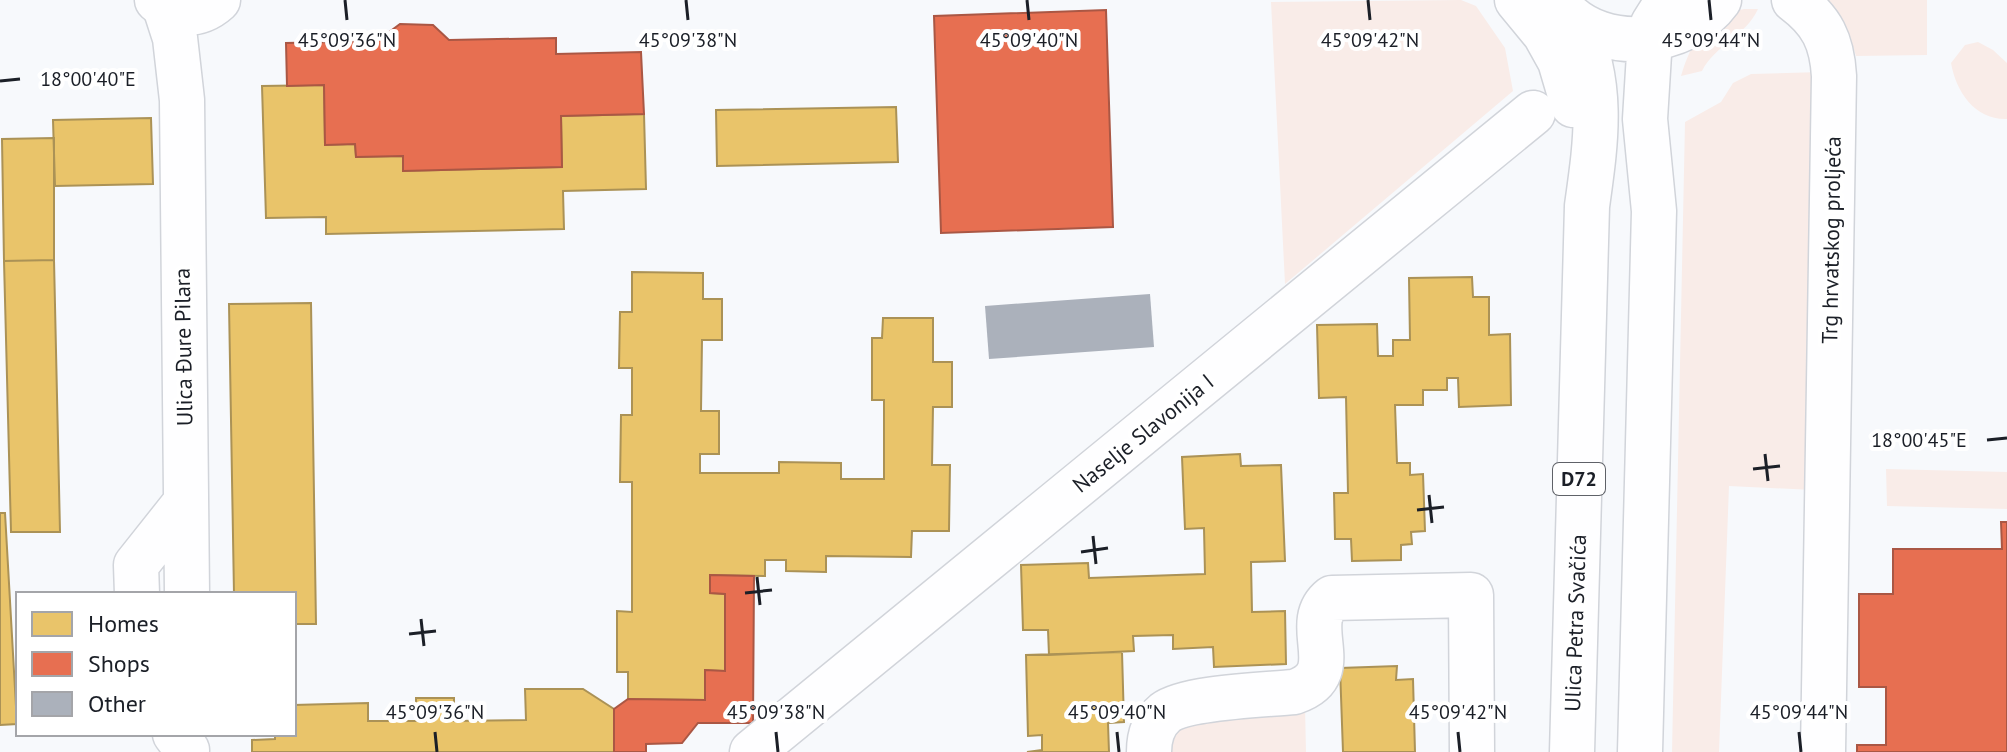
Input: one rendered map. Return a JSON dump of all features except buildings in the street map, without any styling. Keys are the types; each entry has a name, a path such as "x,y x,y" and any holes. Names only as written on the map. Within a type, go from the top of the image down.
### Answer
{"main road":[{"name":"Trg hrvatskog proljeća","path":"1794,0 1821,25 1829,40 1833,59 1823,752"},
{"path":"161,4 188,13 214,4"},
{"name":"Ulica Đure Pilara","path":"161,4 175,38 182,100 187,592"},
{"name":"Ulica Đure Pilara","path":"182,100 195,30 214,4"},
{"path":"1551,5 1595,33 1617,39 1694,12"},
{"name":"D72","path":"1551,5 1591,62 1596,132 1587,206"},
{"name":"D72","path":"1551,5 1545,34 1569,86 1587,206"},
{"path":"1640,752 1654,211 1673,56 1694,12"},
{"name":"Naselje Slavonija I","path":"752,752 1533,113"},
{"name":"Ulica Petra Svačića","path":"1572,752 1587,206"},
{"path":"137,592 136,565 186,502"},
{"path":"1149,752 1154,726 1165,713 1182,704 1294,692 1309,687 1319,678 1319,617 1324,604 1332,598 1471,595 1472,752"}],"shaded area":[{"path":"1461,0 1476,6 1505,48 1513,91 1285,284 1271,2"},
{"path":"1825,0 1927,0 1927,55 1856,56 1847,28"},
{"path":"1744,9 1758,9 1746,26 1715,54 1702,71 1681,76 1690,51 1702,32 1720,18"},
{"path":"1978,42 2007,63 2007,119 1985,115 1969,102 1957,84 1951,63 1965,45"},
{"path":"1821,72 1813,490 1729,486 1719,752 1672,752 1685,122 1721,102 1733,83 1751,74"},
{"path":"1886,469 2007,472 2007,509 1887,506"},
{"path":"1305,706 1306,752 1161,752 1172,725"}]}
